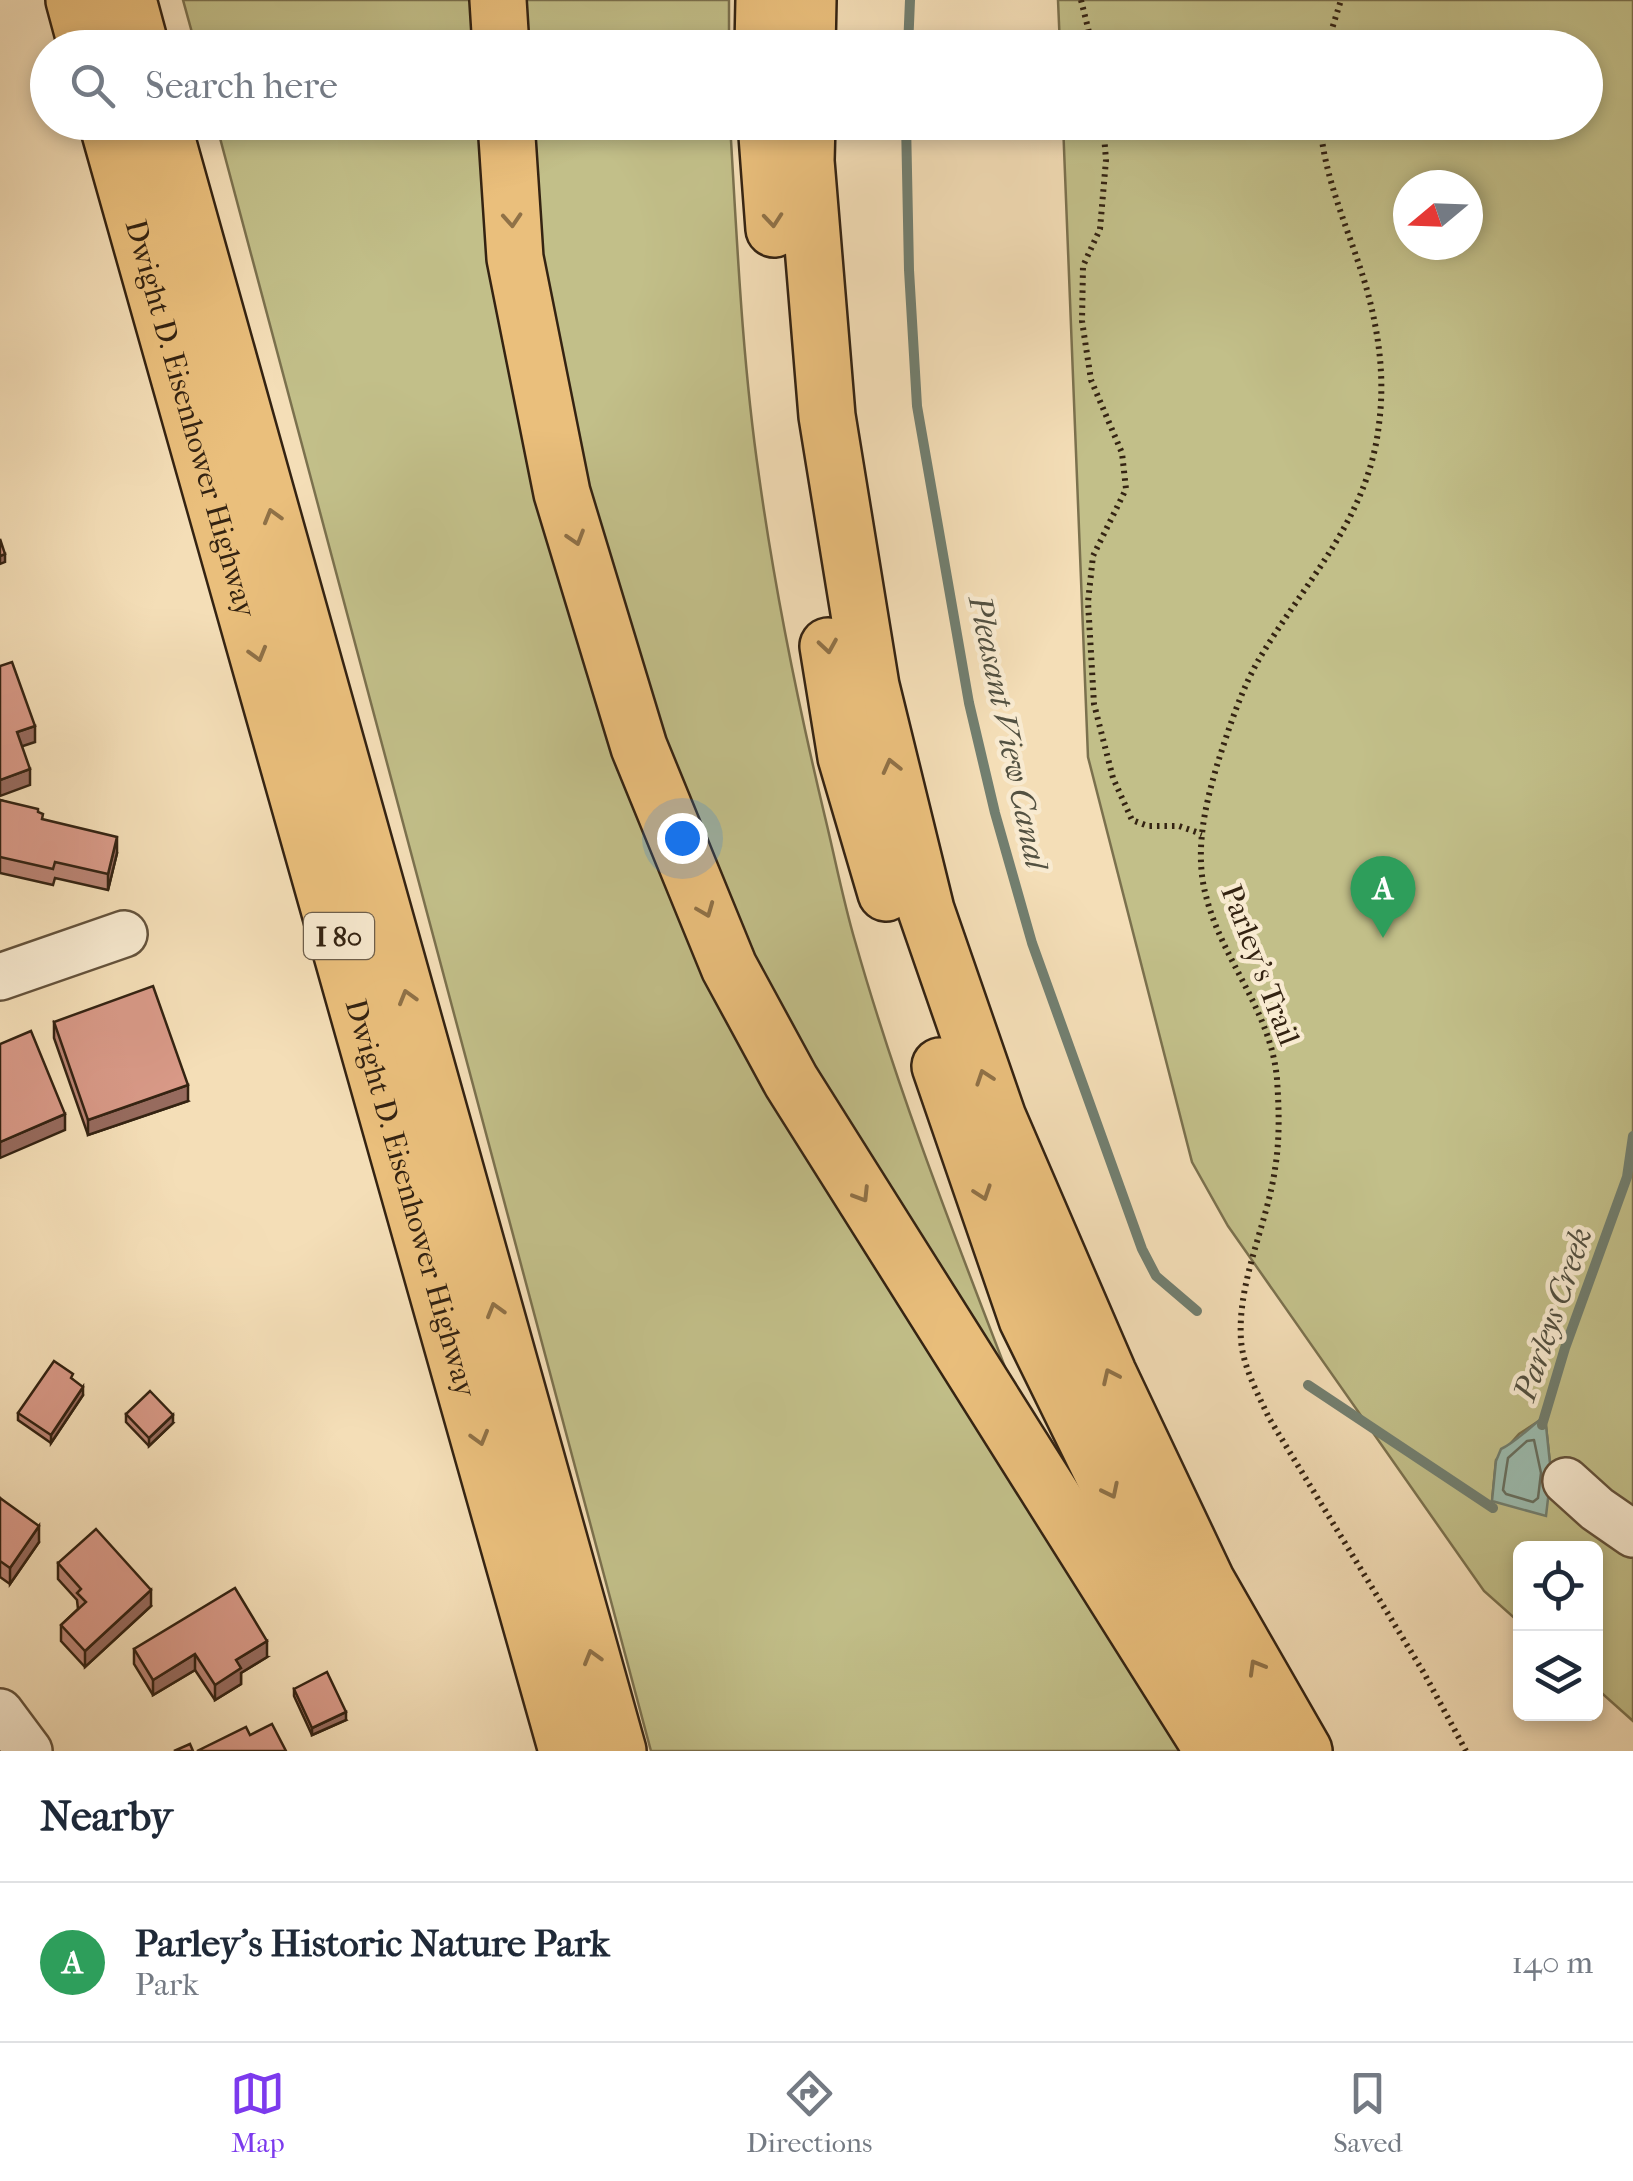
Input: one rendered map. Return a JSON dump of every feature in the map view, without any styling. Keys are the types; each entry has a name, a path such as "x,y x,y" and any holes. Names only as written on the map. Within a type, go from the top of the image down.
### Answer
{"highway":[{"path":"74,0 82,30"},
{"path":"128,0 137,30"},
{"path":"498,0 500,30"},
{"path":"763,30 764,0"},
{"path":"807,30 808,0"},
{"name":"Dwight D. Eisenhower Highway","path":"112,140 567,1751"},
{"name":"Dwight D. Eisenhower Highway","path":"167,140 618,1751"},
{"path":"507,140 515,258 562,493 639,748 730,967 791,1081 1212,1751"},
{"path":"767,140 788,404 846,757 920,1011 1027,1319 1186,1645 1253,1751"},
{"path":"807,140 827,416 871,686 926,910 998,1118 1108,1373 1207,1582 1304,1751"}],"street":[{"path":"0,977 124,934"},
{"path":"1566,1481 1596,1509 1633,1534"},
{"path":"0,1712 29,1751"}],"path":[{"path":"1081,0 1088,30"},
{"path":"1332,30 1341,0"},
{"path":"1104,140 1100,229 1084,266 1082,321 1091,380 1122,453 1126,489 1094,556 1088,602 1094,704 1113,778 1132,820 1148,826 1179,826 1202,834"},
{"name":"Parley's Trail","path":"1323,140 1328,173 1378,338 1383,386 1379,429 1360,503 1248,680 1218,764 1202,834 1201,868 1206,897 1262,1020 1276,1072 1280,1118 1275,1171 1246,1293 1241,1340 1268,1418 1424,1673 1466,1751"}],"shaded area":[{"path":"183,0 475,0 477,30 191,30"},
{"path":"523,0 729,0 729,30 524,30"},
{"path":"1058,0 1633,0 1633,1721 1603,1694 1603,1541 1513,1541 1513,1617 1484,1591 1228,1226 1192,1162 1088,757 1064,140 1603,140 1603,30 1059,30","holes":["1545,1417 1549,1485 1492,1501 1496,1460 1519,1434"]},
{"path":"221,140 487,140 614,735 1183,1751 651,1751"},
{"path":"527,140 731,140 753,432 796,690 871,996 927,1160 1008,1375 993,1381 761,971 653,731 553,356"}],"water":[{"path":"1545,1416 1551,1473 1546,1516 1492,1501 1501,1449"}],"building":[{"path":"12,662 35,726 17,732 30,769 0,780 0,666"},
{"path":"0,800 38,809 42,819 117,837 108,874 55,862 53,869 0,857"},
{"path":"153,986 188,1085 88,1120 54,1022"},
{"path":"31,1031 65,1114 0,1142 0,1044"},
{"path":"54,1361 73,1374 71,1378 83,1387 51,1435 18,1413"},
{"path":"150,1391 173,1415 149,1438 126,1414"},
{"path":"0,1498 39,1526 10,1568 0,1561"},
{"path":"96,1529 151,1590 85,1651 61,1625 86,1602 77,1593 81,1589 58,1563"},
{"path":"235,1588 267,1641 236,1660 241,1668 215,1685 195,1654 153,1680 134,1649"},
{"path":"327,1672 346,1712 312,1728 294,1689"},
{"path":"272,1724 286,1751 197,1751 246,1727 250,1735"},
{"path":"190,1744 193,1751 174,1751"}],"waterway":[{"name":"Pleasant View Canal","path":"909,30 910,0"},
{"name":"Pleasant View Canal","path":"906,140 917,406 969,703 995,813 1032,943 1142,1249 1156,1276 1197,1311"},
{"name":"Parleys Creek","path":"1542,1425 1565,1348 1627,1177 1633,1136"},
{"name":"Pleasant View Canal","path":"1308,1385 1493,1508"}],"place":[{"name":"Parley's Historic Nature Park","path":"1383,938"}]}
